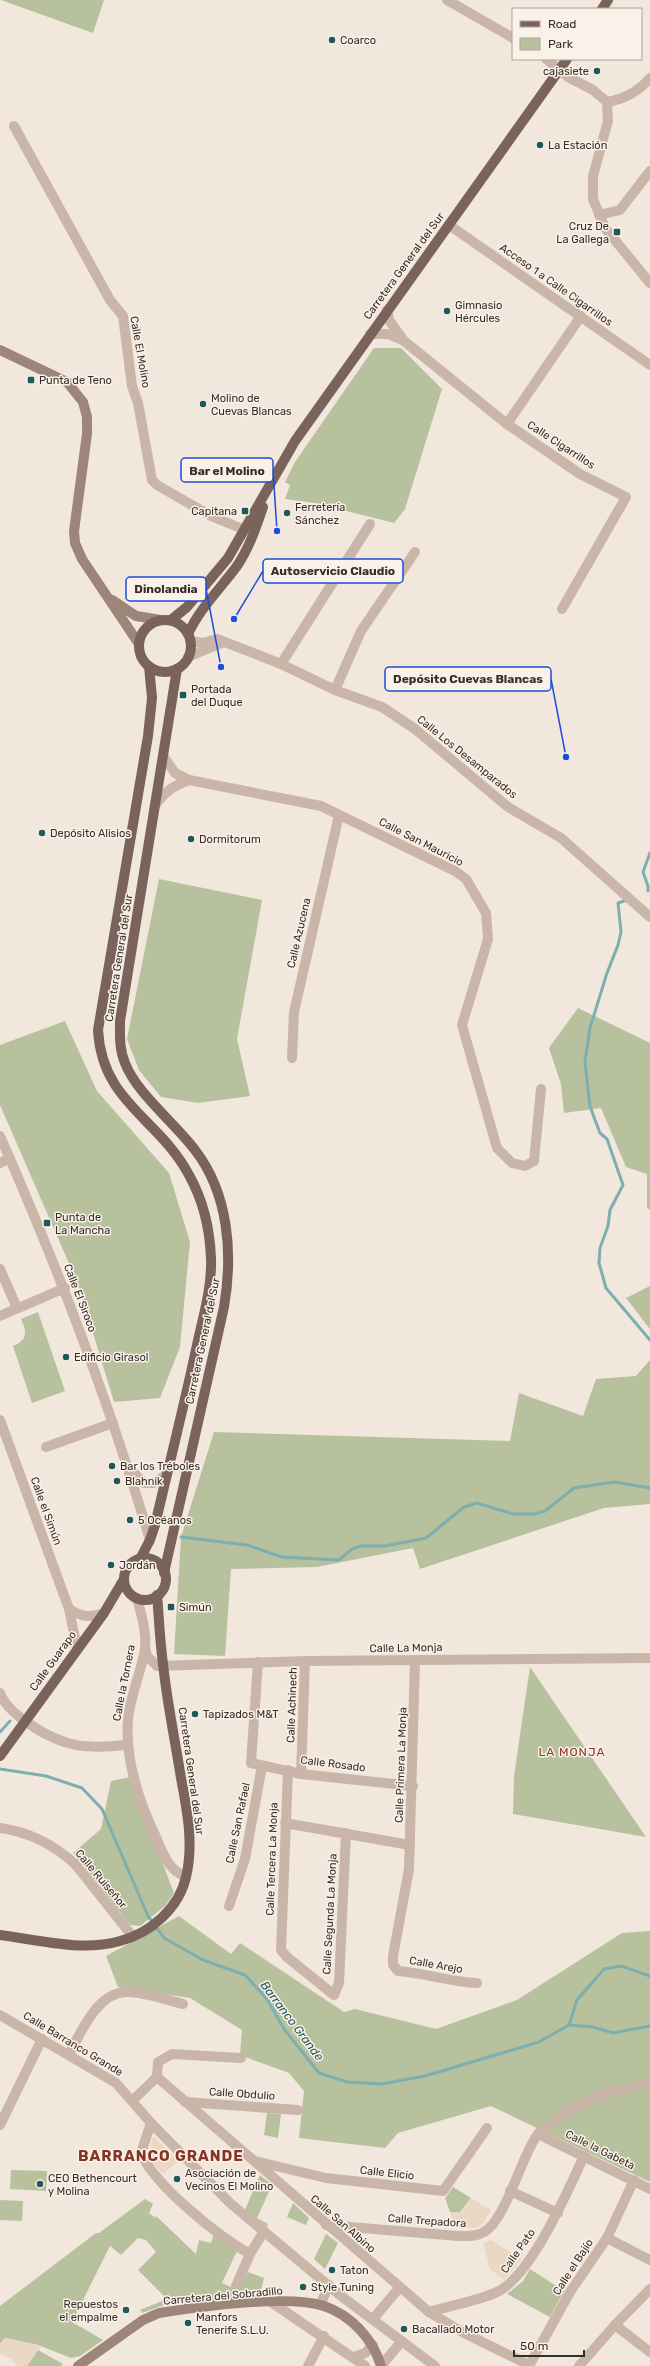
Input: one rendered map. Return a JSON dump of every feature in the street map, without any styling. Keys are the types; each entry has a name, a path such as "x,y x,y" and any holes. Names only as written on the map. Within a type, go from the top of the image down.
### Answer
{"main road":[{"name":"Carretera General del Sur","path":"166,620 187,607 208,584 228,558 268,492 295,441 566,60"},
{"path":"0,350 67,382 83,402 87,417 87,434 74,531 75,543 82,559 139,644"},
{"name":"Carretera General del Sur","path":"189,637 197,616 237,566 249,546 268,492"},
{"path":"110,599 136,616 166,620 181,625 189,637 188,657 176,669 159,671 149,666 141,656 139,644 140,637 148,625 166,620"},
{"name":"Carretera General del Sur","path":"140,1559 150,1540 185,1403 210,1284 211,1260 209,1232 200,1198 189,1174 169,1146 118,1092 103,1061 99,1048 98,1030 148,736 152,698 149,666"},
{"name":"Carretera General del Sur","path":"164,1573 224,1307 229,1261 224,1213 212,1180 197,1151 174,1123 138,1087 124,1063 120,1045 120,1021 164,756 176,669"},
{"path":"140,1559 152,1560 162,1567 164,1573 164,1585 157,1595 148,1599 137,1598 129,1592 124,1579 127,1569 140,1559"},
{"name":"Calle Guarapo","path":"1,1754 77,1648 104,1614 124,1579"},
{"name":"Carretera General del Sur","path":"0,1935 76,1945 106,1944 137,1935 158,1921 172,1908 178,1899 186,1877 190,1847 186,1811 163,1664 157,1595"},
{"name":"Carretera del Sobradillo","path":"78,2366 143,2320 159,2313 271,2302 320,2306 337,2312 352,2322 373,2345 381,2366"}],"street":[{"path":"447,0 512,37"},
{"path":"547,60 568,77 593,90 607,102 608,121 593,176 593,199 599,215 616,243 650,283"},
{"path":"607,102 619,100 639,90 650,78"},
{"name":"Calle El Molino","path":"14,126 110,300 123,316 132,386 138,403 152,480 157,485 211,516 245,530"},
{"path":"599,215 620,210 650,171"},
{"name":"Acceso 1 a Calle Cigarrillos","path":"449,225 650,365"},
{"path":"387,310 389,320 404,341"},
{"path":"508,424 581,316"},
{"path":"370,334 388,334 404,341"},
{"name":"Calle Cigarrillos","path":"404,341 508,424 580,474 626,496 562,609"},
{"path":"281,664 370,524"},
{"path":"335,690 361,631 415,552"},
{"name":"Calle Los Desamparados","path":"189,637 203,643 217,639 281,664 335,690 382,707 415,729 508,807 561,838 650,917"},
{"path":"188,657 224,642"},
{"name":"Calle San Mauricio","path":"164,756 175,773 189,780 321,806 455,871 466,879 486,913 488,939 462,1025 497,1148 512,1163 525,1166 534,1161 541,1089"},
{"path":"155,806 162,794 189,780"},
{"name":"Calle Azucena","path":"292,1058 294,1012 339,815"},
{"name":"Calle El Siroco","path":"0,1136 65,1288 128,1467 150,1540"},
{"path":"0,1163 10,1158"},
{"path":"0,1269 17,1308"},
{"path":"0,1316 65,1288"},
{"name":"Calle el Simún","path":"0,1420 69,1609 77,1648"},
{"path":"46,1447 113,1423"},
{"path":"128,1467 144,1483 154,1483 167,1474"},
{"name":"Calle la Tornera","path":"137,1598 143,1620 145,1648 128,1719 127,1745 136,1790 151,1828 170,1867 186,1877"},
{"path":"69,1609 82,1617 91,1617 104,1614"},
{"path":"145,1648 152,1663 157,1666 163,1664"},
{"name":"Calle La Monja","path":"163,1664 305,1661 524,1660 613,1657 650,1658"},
{"name":"Calle Achinech","path":"301,1774 305,1661"},
{"name":"Calle Primera La Monja","path":"394,1965 393,1956 409,1869 413,1786 415,1661"},
{"name":"Calle Rosado","path":"258,1662 251,1764 288,1770 301,1774 413,1786"},
{"path":"0,1693 2,1700 24,1722 68,1743 92,1746 127,1745"},
{"name":"Calle San Rafael","path":"229,1906 245,1859 262,1766"},
{"name":"Calle Tercera La Monja","path":"288,1770 281,1950 287,1957 334,1995"},
{"path":"285,1823 410,1845"},
{"name":"Calle Ruiseñor","path":"0,1828 28,1834 52,1845 64,1853 137,1935"},
{"name":"Calle Segunda La Monja","path":"334,1995 339,1984 346,1833"},
{"name":"Calle Arejo","path":"394,1965 398,1971 414,1972 455,1982 477,1982"},
{"path":"69,2054 92,2014 116,1995 132,1993 183,2004"},
{"name":"Calle Barranco Grande","path":"0,2015 69,2054 116,2083 133,2100 151,2123 209,2184 328,2285 435,2366"},
{"path":"0,2125 42,2039"},
{"path":"133,2100 157,2077 158,2062 172,2054 241,2058"},
{"name":"Calle San Albino","path":"157,2077 254,2160 326,2225 429,2312 462,2332 529,2366"},
{"path":"538,2134 560,2116 595,2097 622,2088 650,2084"},
{"name":"Calle Obdulio","path":"185,2102 298,2110"},
{"path":"151,2123 141,2153 146,2165 172,2193 236,2246 250,2254"},
{"name":"Calle Elicio","path":"254,2160 326,2178 443,2191 488,2128"},
{"name":"Calle la Gabeta","path":"538,2134 650,2189"},
{"name":"Calle Trepadora","path":"326,2225 463,2236 479,2235 486,2232 496,2219 538,2134"},
{"name":"Calle Pato","path":"429,2312 498,2292 508,2286 518,2275 558,2213 584,2156"},
{"name":"Calle el Bajío","path":"529,2366 570,2292 607,2238 634,2180"},
{"path":"510,2191 558,2213"},
{"path":"236,2286 250,2254 264,2231"},
{"path":"607,2238 650,2260"},
{"path":"320,2306 328,2285"},
{"path":"373,2319 399,2288"},
{"path":"579,2366 614,2325 650,2289"},
{"path":"271,2302 324,2336 365,2366"},
{"path":"614,2325 650,2352"},
{"path":"308,2366 324,2336"},
{"path":"381,2366 402,2341"},
{"path":"354,2357 365,2353 373,2345"}],"green space":[{"path":"1,0 104,0 93,33"},
{"path":"374,348 401,348 442,389 405,509 394,523 315,503 285,499 290,485 285,482 295,462"},
{"path":"159,879 262,900 237,1039 250,1096 198,1103 161,1097 139,1070 127,1039"},
{"path":"578,1008 650,1043 650,1210 647,1208 647,1174 626,1167 601,1108 564,1113 561,1084 549,1048"},
{"path":"65,1021 97,1091 169,1173 190,1242 180,1347 160,1398 114,1402 78,1284 0,1105 0,1045"},
{"path":"650,1286 650,1329 626,1298"},
{"path":"38,1312 65,1391 32,1403 13,1346 18,1344 25,1335 21,1319"},
{"path":"650,1360 650,1504 604,1508 420,1569 413,1548 317,1567 231,1569 225,1656 174,1654 181,1537 214,1432 510,1441 519,1393 583,1416 596,1379 636,1376"},
{"path":"530,1667 646,1837 513,1814 514,1776"},
{"path":"130,1777 174,1893 166,1905 140,1926 130,1925 73,1853 101,1829 111,1781"},
{"path":"179,1916 231,1954 240,1943 344,2012 355,2009 436,2029 517,2000 622,1933 650,1931 650,2182 491,2106 398,2133 385,2148 299,2138 304,2091 289,2073 240,2055 242,2030 190,1998 118,1987 106,1956"},
{"path":"267,2113 281,2114 278,2138 264,2135"},
{"path":"11,2170 47,2171 46,2191 10,2189"},
{"path":"260,2175 272,2185 257,2218 268,2224 267,2227 245,2210"},
{"path":"453,2187 471,2198 460,2212 450,2212 445,2198"},
{"path":"145,2199 153,2204 149,2213 155,2218 156,2216 196,2254 199,2240 211,2243 214,2233 237,2251 222,2283 238,2290 248,2272 264,2278 259,2297 164,2305 142,2313 140,2310 167,2299 138,2270 156,2252 146,2240 138,2238 121,2255 110,2246 72,2322 103,2340 80,2356 71,2358 38,2345 5,2338 0,2344 0,2306 96,2233 99,2233"},
{"path":"0,2200 23,2201 22,2221 0,2220"},
{"path":"293,2203 309,2218 306,2225 287,2217"},
{"path":"326,2234 338,2243 325,2269 314,2259"},
{"path":"530,2269 564,2291 550,2317 507,2294 523,2281"},
{"path":"38,2350 63,2364 61,2366 27,2366"}],"shaded area":[{"path":"153,2136 178,2161 163,2174 148,2158"},
{"path":"471,2198 491,2210 483,2224 475,2228 455,2228 450,2212 460,2212"},
{"path":"491,2240 522,2259 504,2280 490,2269 483,2243"},
{"path":"5,2338 41,2346 27,2366 18,2366 11,2359 0,2353 0,2344"}],"waterway":[{"path":"648,891 648,886 643,872 650,853"},
{"path":"627,900 618,903 621,932 590,1028 585,1062 590,1106 600,1133 607,1139 623,1185 610,1210 608,1226 600,1248 599,1263 606,1288 650,1340"},
{"path":"181,1537 247,1545 282,1557 339,1560 352,1549 361,1546 385,1546 426,1538 464,1507 477,1503 513,1514 535,1514 545,1511 574,1488 614,1482 650,1488"},
{"path":"0,1732 10,1721"},
{"name":"Barranco Grande","path":"0,1769 46,1776 82,1788 102,1809 148,1916 164,1938 203,1960 245,1975 267,1999 284,2029 319,2073 347,2082 382,2084 425,2076 539,2042 569,2025 577,2000 604,1969 621,1966 650,1976"},
{"path":"569,2025 593,2027 613,2033 650,2026"}],"place":[{"name":"Coarco","path":"332,40"},
{"name":"cajasiete","path":"597,71"},
{"name":"La Estación","path":"540,145"},
{"name":"Cruz De La Gallega","path":"617,232"},
{"name":"Gimnasio Hércules","path":"447,311"},
{"name":"Punta de Teno","path":"31,380"},
{"name":"Molino de Cuevas Blancas","path":"203,404"},
{"name":"Capitana","path":"245,511"},
{"name":"Ferretería Sánchez","path":"287,513"},
{"name":"Bar el Molino","path":"277,531"},
{"name":"Autoservicio Claudio","path":"234,619"},
{"name":"Dinolandia","path":"221,667"},
{"name":"Portada del Duque","path":"183,695"},
{"name":"Depósito Cuevas Blancas","path":"566,757"},
{"name":"Depósito Alisios","path":"42,833"},
{"name":"Dormitorum","path":"191,839"},
{"name":"Punta de La Mancha","path":"47,1223"},
{"name":"Edificio Girasol","path":"66,1357"},
{"name":"Bar los Tréboles","path":"112,1466"},
{"name":"Blahnik","path":"117,1481"},
{"name":"5 Océanos","path":"130,1520"},
{"name":"Jordán","path":"111,1565"},
{"name":"Simún","path":"171,1607"},
{"name":"Tapizados M&T","path":"195,1714"},
{"name":"Asociación de Vecinos El Molino","path":"177,2179"},
{"name":"CEO Bethencourt y Molina","path":"40,2184"},
{"name":"Taton","path":"332,2270"},
{"name":"Style Tuning","path":"303,2287"},
{"name":"Repuestos el empalme","path":"126,2310"},
{"name":"Manfors Tenerife S.L.U.","path":"188,2323"},
{"name":"Bacallado Motor","path":"404,2329"}],"district":[{"name":"LA MONJA","path":"572,1752"},
{"name":"BARRANCO GRANDE","path":"161,2156"}]}
